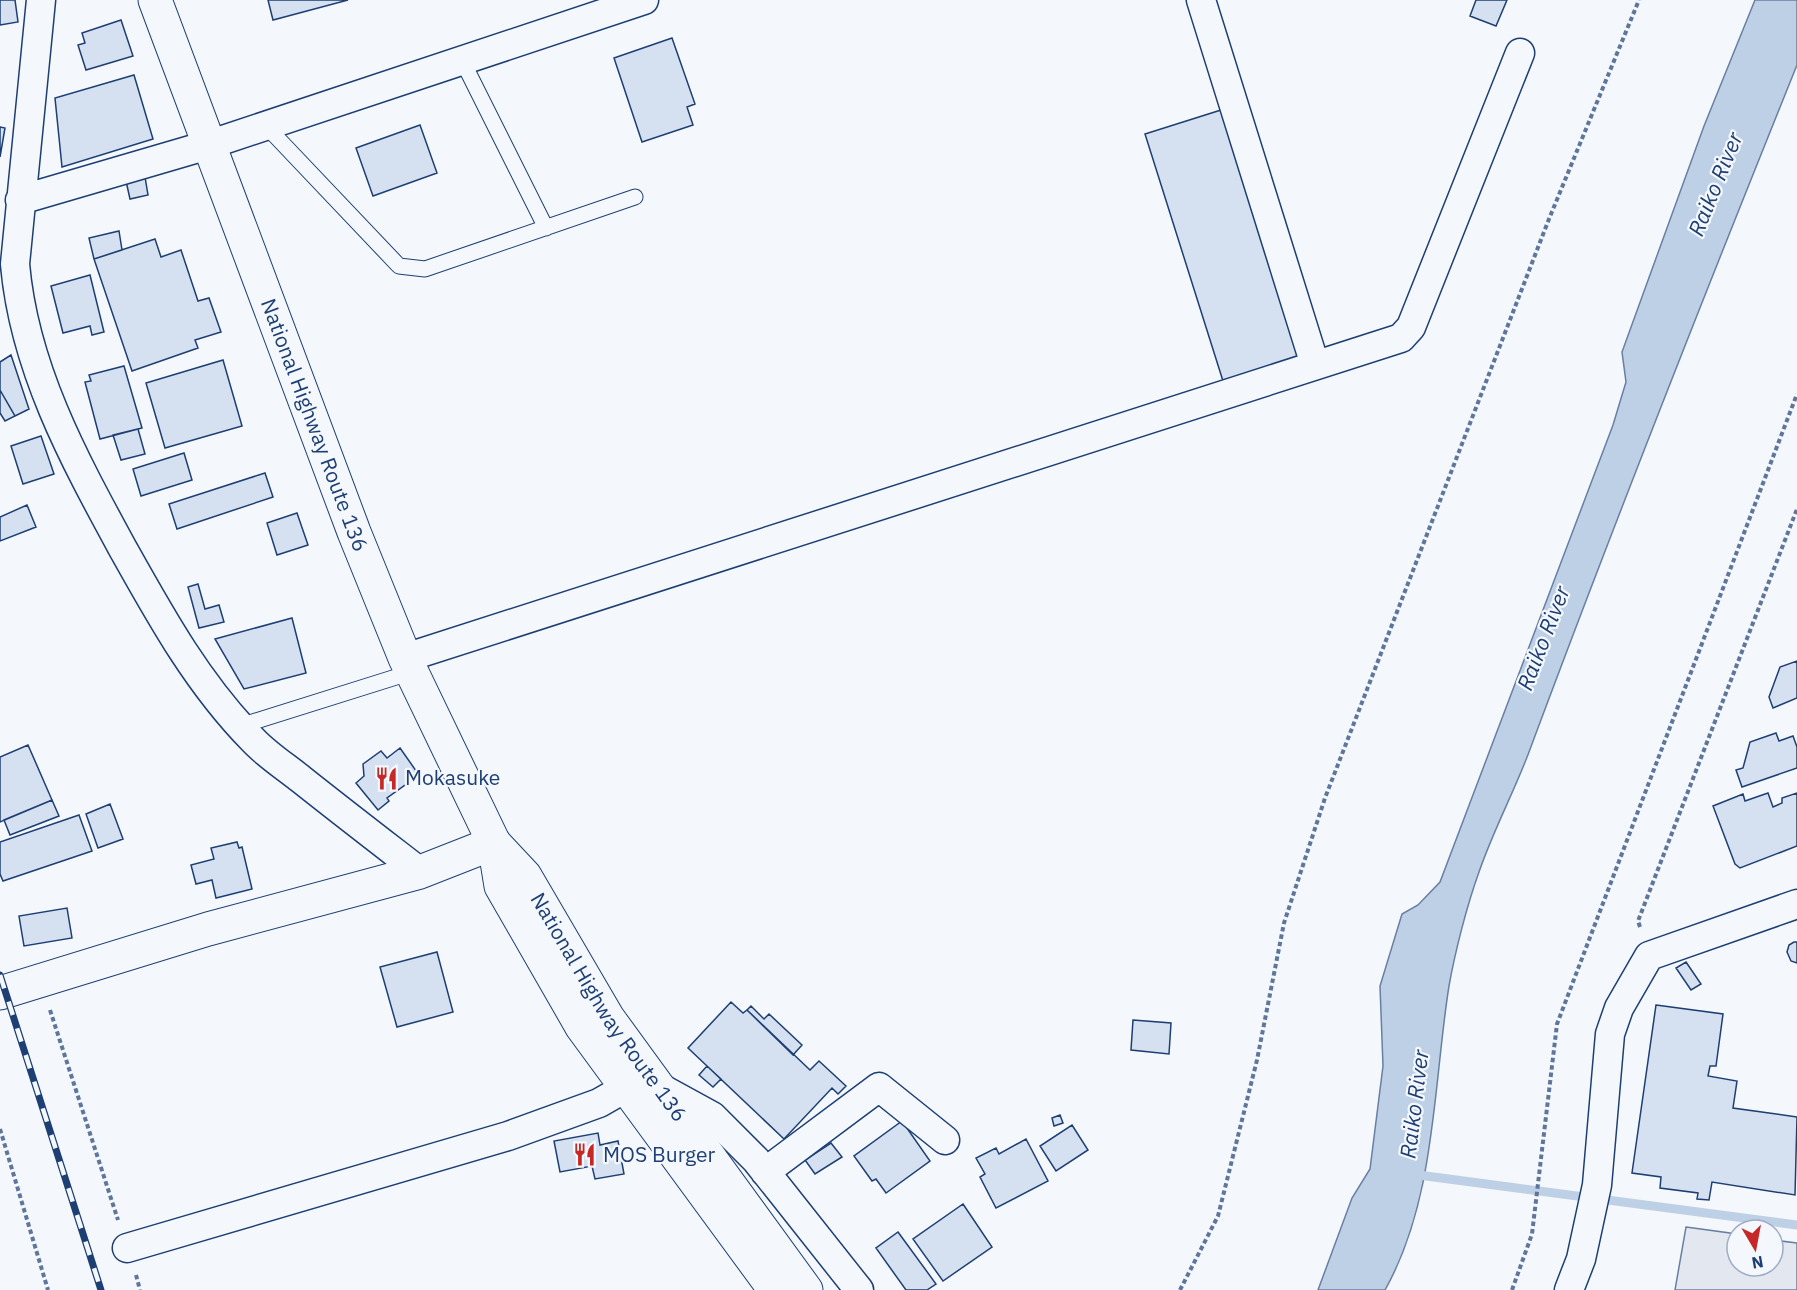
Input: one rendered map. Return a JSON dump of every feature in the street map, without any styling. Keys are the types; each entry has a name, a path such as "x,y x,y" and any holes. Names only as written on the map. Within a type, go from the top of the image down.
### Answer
{"main road":[{"name":"National Highway Route 136","path":"155,0 354,532 408,665 494,843 501,886 582,1027 642,1087 806,1290"},
{"path":"0,993 208,929 420,872 494,843"},
{"name":"National Highway Route 136","path":"642,1087 775,1290"}],"street":[{"path":"41,0 20,200 8,272 18,298 26,335 54,415 168,630 209,689 262,748 420,872"},
{"path":"20,200 208,145 644,0"},
{"path":"1201,0 1315,365"},
{"path":"408,665 1401,338 1411,327 1520,53"},
{"path":"1569,1290 1581,1259 1597,1185 1610,1034 1619,1008 1649,956 1797,904"},
{"path":"128,1248 508,1136 642,1087 712,1116 765,1172 860,1290"},
{"path":"765,1172 879,1087 945,1140"}],"lane":[{"path":"462,60 546,228"},
{"path":"266,126 399,266 425,269 635,197"},
{"path":"240,726 408,665"}],"path":[{"path":"1180,1290 1218,1216 1257,1060 1284,923 1325,798 1549,219 1639,0"},
{"path":"1512,1290 1532,1234 1557,1024 1797,394"},
{"path":"1649,956 1638,921 1797,509"},
{"path":"40,981 141,1290"},
{"path":"0,1130 48,1290"}],"shaded area":[{"path":"1686,1227 1725,1232 1725,1278 1785,1278 1785,1242 1797,1243 1797,1290 1675,1290"}],"water":[{"name":"Raiko River","path":"1755,0 1797,0 1797,65 1475,885 1449,986 1423,1180 1402,1255 1385,1290 1318,1290 1352,1198 1370,1169 1383,1066 1380,986 1402,914 1418,905 1440,882 1613,425 1626,382 1622,352 1704,126"}],"building":[{"path":"0,0 15,0 18,22 0,25"},
{"path":"268,0 348,0 273,20"},
{"path":"1476,0 1507,0 1496,26 1470,16"},
{"path":"121,20 133,56 86,70 78,45 85,43 82,33"},
{"path":"672,38 695,104 687,107 693,125 642,142 614,58"},
{"path":"134,75 153,139 62,167 55,98"},
{"path":"1221,110 1299,356 1223,381 1145,134"},
{"path":"420,125 437,173 373,196 356,148"},
{"path":"0,127 5,128 0,157"},
{"path":"145,177 148,195 130,199 126,181"},
{"path":"119,231 122,250 94,259 89,238"},
{"path":"155,239 161,257 181,250 198,301 209,298 221,332 195,340 198,348 132,371 94,259"},
{"path":"90,275 104,332 92,335 90,326 63,333 51,286"},
{"path":"11,355 29,409 15,416 0,390 0,362"},
{"path":"223,360 242,426 165,448 146,383"},
{"path":"124,366 142,428 100,439 85,382 91,381 89,375"},
{"path":"0,390 15,416 5,421 0,413"},
{"path":"138,429 145,454 121,460 113,435"},
{"path":"41,436 54,474 23,484 11,446"},
{"path":"184,453 192,480 141,496 133,469"},
{"path":"265,473 273,497 177,529 169,504"},
{"path":"27,505 36,527 0,541 0,517"},
{"path":"297,513 308,545 277,555 267,523"},
{"path":"198,584 205,609 219,605 224,622 199,628 188,587"},
{"path":"292,618 306,673 244,689 215,639"},
{"path":"1797,661 1797,698 1773,708 1769,697 1780,667"},
{"path":"1776,733 1779,741 1793,736 1797,747 1797,768 1742,787 1736,770 1743,768 1750,742"},
{"path":"28,745 52,800 0,822 0,757"},
{"path":"400,748 419,775 387,798 389,801 378,810 356,783 364,776 363,764 381,751 387,758"},
{"path":"1768,793 1773,807 1782,803 1782,798 1797,793 1797,846 1740,868 1735,864 1713,806 1743,794 1745,801"},
{"path":"52,800 59,816 10,835 4,820"},
{"path":"110,804 123,839 98,848 86,814"},
{"path":"79,815 92,851 3,881 0,874 0,842"},
{"path":"237,842 239,848 242,847 252,889 216,898 212,880 196,884 191,865 214,859 211,848"},
{"path":"67,908 72,938 24,946 19,916"},
{"path":"1797,942 1797,963 1791,961 1787,952 1789,945"},
{"path":"437,952 453,1012 397,1027 380,967"},
{"path":"1686,962 1701,984 1691,990 1676,968"},
{"path":"731,1002 743,1013 747,1010 810,1070 819,1061 846,1086 838,1094 832,1088 784,1139 688,1048"},
{"path":"1656,1005 1723,1014 1716,1066 1710,1066 1708,1076 1737,1081 1733,1108 1797,1117 1795,1195 1712,1182 1709,1200 1697,1199 1698,1193 1660,1188 1661,1177 1632,1173"},
{"path":"751,1006 764,1019 769,1014 802,1045 793,1055 747,1010"},
{"path":"1133,1020 1171,1023 1169,1054 1131,1050"},
{"path":"707,1066 721,1079 713,1087 699,1075"},
{"path":"1060,1115 1063,1123 1054,1126 1052,1118"},
{"path":"902,1121 930,1161 886,1193 876,1179 872,1181 854,1156"},
{"path":"1072,1125 1088,1150 1056,1171 1040,1146"},
{"path":"598,1133 600,1145 618,1141 624,1174 595,1179 592,1166 560,1172 554,1141"},
{"path":"1026,1139 1048,1181 996,1208 980,1177 985,1174 976,1158 996,1148 999,1154"},
{"path":"831,1143 842,1157 815,1174 805,1160"},
{"path":"963,1204 992,1247 943,1281 913,1239"},
{"path":"898,1232 936,1284 927,1290 906,1290 876,1248"}],"waterway":[{"path":"1411,1174 1797,1225"}],"railway":[{"path":"0,975 101,1290"}],"place":[{"name":"Mokasuke","path":"387,778"},
{"name":"MOS Burger","path":"585,1155"}]}
